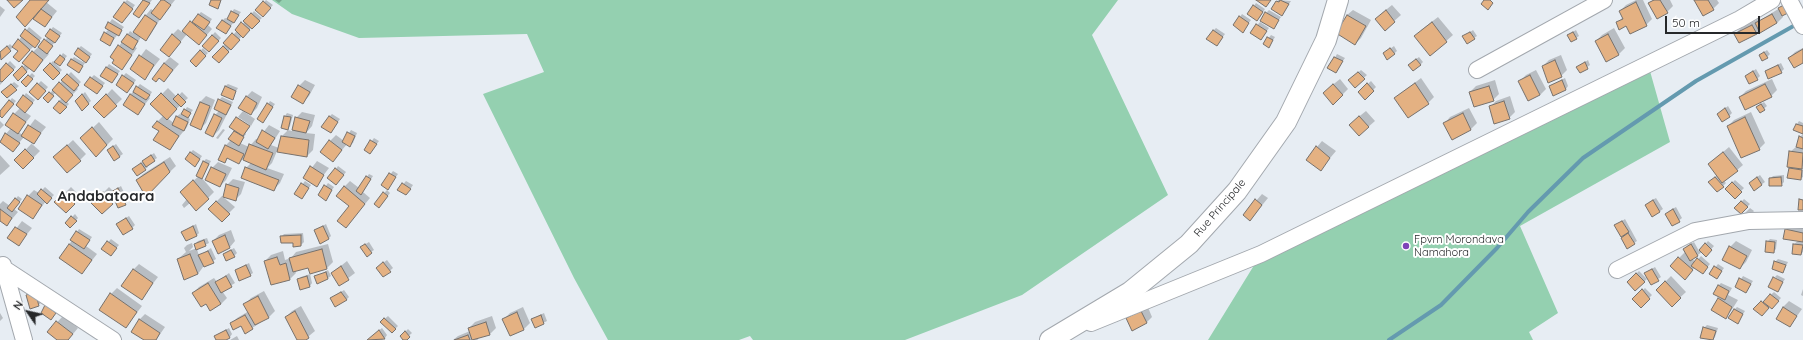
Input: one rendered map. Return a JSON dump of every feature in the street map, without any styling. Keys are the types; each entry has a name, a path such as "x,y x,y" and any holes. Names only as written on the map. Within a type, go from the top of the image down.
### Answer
{"main road":[{"name":"Rue Principale","path":"1053,339 1130,292 1189,244 1238,191 1286,122 1326,40 1338,0"}],"street":[{"path":"1477,70 1604,0"},
{"path":"1053,339 1261,254 1740,19 1772,0"},
{"path":"1789,0 1803,26"},
{"path":"1617,270 1695,232 1749,221 1803,220"},
{"path":"2,265 24,340"},
{"path":"2,265 113,340"}],"green space":[{"path":"272,0 1118,0 1092,35 1168,195 1022,295 905,340 753,340 750,336 739,340 608,340 574,278 483,94 544,72 527,34 359,38 292,14"},
{"path":"1648,64 1670,142 1520,226 1558,313 1529,332 1533,340 1208,340 1261,254"}],"building":[{"path":"7,0 23,0 14,8"},
{"path":"30,0 49,0 25,27 16,17"},
{"path":"143,0 150,3 139,18 133,14"},
{"path":"161,0 164,0 171,5 160,20 151,13"},
{"path":"211,0 221,0 218,9 209,5"},
{"path":"1256,0 1271,0 1266,7"},
{"path":"1280,0 1289,4 1282,16 1271,9 1276,1 1279,2"},
{"path":"1484,0 1490,0 1493,3 1488,10 1481,4"},
{"path":"1654,0 1660,0 1668,13 1657,19 1648,3"},
{"path":"1694,0 1708,0 1714,10 1703,16"},
{"path":"263,1 271,8 263,17 255,10"},
{"path":"124,2 133,9 122,23 113,17"},
{"path":"1636,2 1647,26 1630,34 1626,26 1619,30 1616,22 1623,19 1619,11"},
{"path":"1788,3 1792,11 1782,16 1778,8"},
{"path":"1253,5 1263,12 1257,21 1247,14"},
{"path":"41,9 52,17 45,27 33,19"},
{"path":"1386,10 1395,22 1385,31 1375,19"},
{"path":"231,11 239,15 234,23 227,19"},
{"path":"1265,12 1279,20 1274,29 1260,21"},
{"path":"251,13 260,21 252,29 243,21"},
{"path":"198,14 210,22 204,30 192,22"},
{"path":"1772,14 1777,23 1760,33 1755,23"},
{"path":"145,15 157,23 146,41 133,32"},
{"path":"1347,15 1366,26 1355,45 1336,33"},
{"path":"1239,16 1249,23 1243,33 1233,25"},
{"path":"222,20 231,26 226,34 216,28"},
{"path":"190,21 207,35 199,45 182,31"},
{"path":"108,22 122,30 119,36 105,28"},
{"path":"241,22 250,30 243,38 235,30"},
{"path":"1432,22 1447,42 1430,56 1414,36"},
{"path":"1256,24 1267,31 1261,40 1250,33"},
{"path":"1752,25 1757,34 1739,43 1734,34"},
{"path":"25,29 40,41 35,48 20,36"},
{"path":"50,29 60,36 55,43 45,36"},
{"path":"1213,30 1223,37 1217,46 1206,39"},
{"path":"104,32 114,38 110,46 100,40"},
{"path":"1470,32 1475,39 1467,44 1462,36"},
{"path":"1573,32 1577,39 1571,42 1567,35"},
{"path":"232,33 240,40 231,50 223,43"},
{"path":"127,34 138,41 133,50 121,42"},
{"path":"172,34 181,42 169,57 160,50"},
{"path":"1608,34 1619,55 1606,62 1595,41"},
{"path":"212,35 219,41 209,52 202,46"},
{"path":"1267,37 1273,40 1269,48 1263,44"},
{"path":"18,39 30,50 19,62 13,57 18,51 12,47"},
{"path":"44,39 53,46 47,54 38,47"},
{"path":"118,45 132,55 122,70 112,63 114,60 110,57"},
{"path":"7,46 11,51 1,60 0,52"},
{"path":"223,46 229,52 219,63 212,57"},
{"path":"78,48 90,57 86,63 74,54"},
{"path":"1390,48 1395,54 1387,60 1383,53"},
{"path":"1803,49 1803,63 1794,68 1788,58"},
{"path":"200,50 206,56 196,67 190,61"},
{"path":"32,51 43,60 34,72 22,63"},
{"path":"1764,52 1768,58 1762,61 1759,55"},
{"path":"60,55 65,59 60,66 54,62"},
{"path":"139,55 154,65 145,80 130,69"},
{"path":"1334,57 1343,61 1336,73 1327,68"},
{"path":"71,59 83,66 79,73 67,65"},
{"path":"1416,59 1421,65 1413,71 1408,65"},
{"path":"1555,60 1562,77 1548,83 1542,66"},
{"path":"1585,62 1588,69 1580,73 1576,67"},
{"path":"6,63 14,70 2,82 0,81 0,70"},
{"path":"50,63 60,73 53,80 43,70"},
{"path":"164,63 173,70 164,82 159,78 156,82 152,79"},
{"path":"1778,65 1782,73 1768,79 1765,71"},
{"path":"22,66 27,72 18,81 13,75"},
{"path":"106,67 118,74 112,83 100,76"},
{"path":"1753,71 1758,80 1749,84 1745,76"},
{"path":"1358,72 1365,79 1355,88 1348,80"},
{"path":"67,74 79,85 74,91 61,80"},
{"path":"28,75 33,79 26,87 21,82"},
{"path":"122,75 134,83 127,93 116,85"},
{"path":"1530,75 1540,95 1528,101 1518,81"},
{"path":"90,77 103,86 97,94 84,85"},
{"path":"1562,80 1566,90 1553,96 1549,86"},
{"path":"59,82 73,95 66,103 52,90"},
{"path":"37,83 46,91 38,100 29,92"},
{"path":"1367,83 1374,91 1365,100 1358,92"},
{"path":"1415,83 1429,104 1408,118 1394,98"},
{"path":"11,84 17,90 7,98 1,92"},
{"path":"1333,84 1343,95 1333,105 1323,93"},
{"path":"1765,84 1772,97 1745,110 1739,97"},
{"path":"298,85 310,92 303,104 291,97"},
{"path":"136,86 150,95 146,100 133,92"},
{"path":"225,86 236,91 233,100 221,95"},
{"path":"1489,86 1494,101 1474,107 1469,92"},
{"path":"49,92 54,96 48,103 43,98"},
{"path":"161,93 177,109 167,120 150,104"},
{"path":"82,94 89,104 82,111 75,101"},
{"path":"106,94 117,106 104,118 93,107"},
{"path":"130,94 145,104 138,115 123,105"},
{"path":"178,94 186,102 181,107 173,99"},
{"path":"23,95 33,103 25,113 16,105"},
{"path":"246,96 257,103 251,115 238,108"},
{"path":"218,99 231,105 226,115 214,109"},
{"path":"9,100 14,104 2,118 0,116 0,111"},
{"path":"59,101 67,107 60,114 53,108"},
{"path":"1504,101 1510,119 1494,124 1489,106"},
{"path":"200,102 210,106 201,130 190,125"},
{"path":"267,103 273,107 263,123 257,119"},
{"path":"1761,104 1765,110 1760,113 1756,107"},
{"path":"1725,108 1730,117 1722,122 1717,114"},
{"path":"184,109 191,113 188,118 181,114"},
{"path":"13,113 26,122 18,134 5,125"},
{"path":"1463,113 1471,130 1452,140 1443,123"},
{"path":"214,114 222,118 213,137 205,133"},
{"path":"176,116 188,122 184,131 172,125"},
{"path":"284,116 291,117 288,130 281,128"},
{"path":"329,116 338,122 331,133 321,127"},
{"path":"1359,116 1369,127 1359,136 1349,125"},
{"path":"236,117 250,126 243,136 229,127"},
{"path":"295,117 310,121 306,133 292,130"},
{"path":"1745,117 1760,150 1741,158 1727,126"},
{"path":"157,121 179,136 170,150 153,140 159,131 152,127"},
{"path":"1796,124 1803,126 1803,134 1793,130"},
{"path":"28,125 41,133 34,144 21,136"},
{"path":"92,127 107,145 96,157 80,138"},
{"path":"262,130 275,138 268,149 256,142"},
{"path":"234,131 244,137 239,146 228,139"},
{"path":"347,132 355,136 350,147 342,142"},
{"path":"5,133 20,143 13,152 0,142"},
{"path":"281,136 309,140 307,157 277,152"},
{"path":"1799,136 1803,138 1803,149 1796,147"},
{"path":"329,140 342,150 333,162 320,152"},
{"path":"370,140 377,144 370,154 364,150"},
{"path":"249,144 273,153 266,170 243,160"},
{"path":"67,145 81,161 67,173 53,157"},
{"path":"225,145 244,154 239,164 227,158 225,163 218,160"},
{"path":"113,146 120,157 114,161 107,150"},
{"path":"1316,146 1330,158 1321,171 1306,160"},
{"path":"25,149 34,158 23,169 14,160"},
{"path":"1789,151 1803,153 1802,169 1787,167"},
{"path":"190,152 200,159 195,167 185,159"},
{"path":"1723,152 1738,171 1722,183 1708,164"},
{"path":"151,155 155,161 146,167 142,161"},
{"path":"203,161 209,164 202,179 196,176"},
{"path":"164,162 170,172 146,197 136,180"},
{"path":"141,163 146,170 137,176 132,169"},
{"path":"310,166 324,175 317,187 303,178"},
{"path":"211,167 226,174 220,187 205,180"},
{"path":"245,167 279,180 274,191 241,178"},
{"path":"335,168 344,175 336,185 327,178"},
{"path":"1789,168 1802,170 1801,180 1787,178"},
{"path":"389,173 396,177 388,190 381,185"},
{"path":"366,176 371,179 361,195 356,191"},
{"path":"1715,177 1724,187 1717,192 1708,182"},
{"path":"1757,177 1762,185 1754,191 1749,183"},
{"path":"1781,177 1782,186 1769,186 1769,178"},
{"path":"193,180 209,199 196,211 180,192"},
{"path":"1732,182 1742,192 1735,199 1725,189"},
{"path":"301,183 309,188 302,199 294,194"},
{"path":"402,183 411,189 406,195 397,190"},
{"path":"226,184 239,188 236,201 223,197"},
{"path":"324,185 332,190 326,201 318,195"},
{"path":"344,186 365,204 346,228 337,221 349,206 336,196"},
{"path":"118,188 126,205 118,208 111,192"},
{"path":"41,189 52,198 47,204 37,194"},
{"path":"64,192 75,204 66,213 54,202"},
{"path":"103,192 113,204 102,214 91,203"},
{"path":"383,192 388,196 379,208 374,204"},
{"path":"27,195 42,205 33,219 18,209"},
{"path":"15,198 20,202 12,212 7,208"},
{"path":"1255,199 1262,205 1250,221 1243,215"},
{"path":"1799,199 1803,200 1803,210 1798,210"},
{"path":"1653,200 1660,212 1652,217 1645,205"},
{"path":"216,201 230,214 222,222 208,209"},
{"path":"1741,201 1748,207 1741,214 1734,208"},
{"path":"0,209 12,218 7,226 0,221"},
{"path":"1673,209 1680,222 1672,226 1665,214"},
{"path":"71,216 77,221 70,228 65,223"},
{"path":"126,218 133,229 123,235 116,224"},
{"path":"1622,221 1629,232 1621,237 1614,225"},
{"path":"193,226 197,236 186,241 181,232"},
{"path":"323,226 329,239 320,244 314,230"},
{"path":"15,227 27,234 19,246 7,238"},
{"path":"1785,229 1803,233 1803,242 1783,239"},
{"path":"76,231 90,240 84,249 70,240"},
{"path":"1628,233 1635,244 1627,249 1621,238"},
{"path":"225,235 230,248 218,254 212,241"},
{"path":"301,235 301,246 293,247 293,243 281,243 280,236"},
{"path":"204,240 206,246 196,250 194,244"},
{"path":"107,241 117,248 111,256 101,249"},
{"path":"1766,241 1775,242 1774,253 1765,252"},
{"path":"1705,243 1712,250 1706,257 1699,250"},
{"path":"69,244 92,260 82,274 59,258"},
{"path":"365,244 372,253 367,257 360,247"},
{"path":"1691,244 1698,256 1690,261 1683,249"},
{"path":"1793,244 1803,245 1801,255 1792,254"},
{"path":"1729,246 1747,256 1740,269 1722,260"},
{"path":"322,249 327,269 310,274 308,268 293,272 289,258"},
{"path":"231,250 235,257 226,261 223,254"},
{"path":"208,251 214,263 204,267 198,255"},
{"path":"190,254 198,274 184,280 177,259"},
{"path":"277,257 280,265 286,263 290,280 271,285 264,261"},
{"path":"1678,257 1693,270 1685,280 1670,266"},
{"path":"1697,258 1708,267 1703,274 1691,266"},
{"path":"1774,261 1786,265 1783,273 1772,269"},
{"path":"383,262 391,272 383,277 376,268"},
{"path":"246,265 251,276 239,281 235,270"},
{"path":"341,266 349,280 339,286 331,273"},
{"path":"1714,266 1722,271 1717,279 1709,274"},
{"path":"133,269 153,283 142,300 121,286"},
{"path":"1652,269 1659,281 1651,285 1644,273"},
{"path":"326,272 328,279 317,284 314,276"},
{"path":"1636,273 1645,282 1635,291 1627,282"},
{"path":"226,276 232,287 221,293 215,282"},
{"path":"307,276 310,287 300,290 297,279"},
{"path":"1773,277 1783,282 1778,292 1768,287"},
{"path":"1739,278 1751,284 1746,293 1735,287"},
{"path":"1665,281 1681,298 1672,307 1656,290"},
{"path":"208,283 221,304 210,311 206,304 201,307 192,293"},
{"path":"1718,285 1729,291 1725,300 1713,294"},
{"path":"1642,289 1650,299 1641,308 1632,299"},
{"path":"35,292 39,306 30,309 26,295"},
{"path":"341,292 347,300 335,307 330,298"},
{"path":"110,293 137,312 126,328 99,310"},
{"path":"1770,294 1779,301 1772,309 1763,302"},
{"path":"258,296 269,318 255,325 243,304"},
{"path":"1718,298 1732,307 1726,319 1711,310"},
{"path":"1761,301 1769,308 1762,316 1753,309"},
{"path":"45,305 56,313 51,320 41,313"},
{"path":"1783,307 1797,316 1790,327 1776,319"},
{"path":"1734,309 1743,314 1738,324 1728,318"},
{"path":"295,311 309,338 306,340 297,340 285,317"},
{"path":"1141,311 1147,323 1132,331 1126,318"},
{"path":"517,312 524,330 510,336 502,319"},
{"path":"245,315 253,329 245,334 241,326 233,330 230,323"},
{"path":"541,315 544,324 535,328 531,319"},
{"path":"384,318 396,329 392,333 380,322"},
{"path":"139,319 160,333 156,340 144,340 131,332"},
{"path":"56,321 73,334 68,340 57,340 47,332"},
{"path":"486,322 490,335 472,340 468,328"},
{"path":"1703,327 1716,331 1713,340 1700,338"},
{"path":"226,330 230,338 226,340 216,340 214,336"},
{"path":"379,330 385,339 367,340"},
{"path":"405,331 410,337 407,340 403,340 400,336"},
{"path":"468,335 470,340 454,340"}],"waterway":[{"path":"1389,340 1441,305 1497,248 1528,212 1583,158 1696,81 1797,24"}],"place":[{"name":"Fpvm Morondava Namahora","path":"1406,246"}],"district":[{"name":"Andabatoara","path":"106,196"}]}
